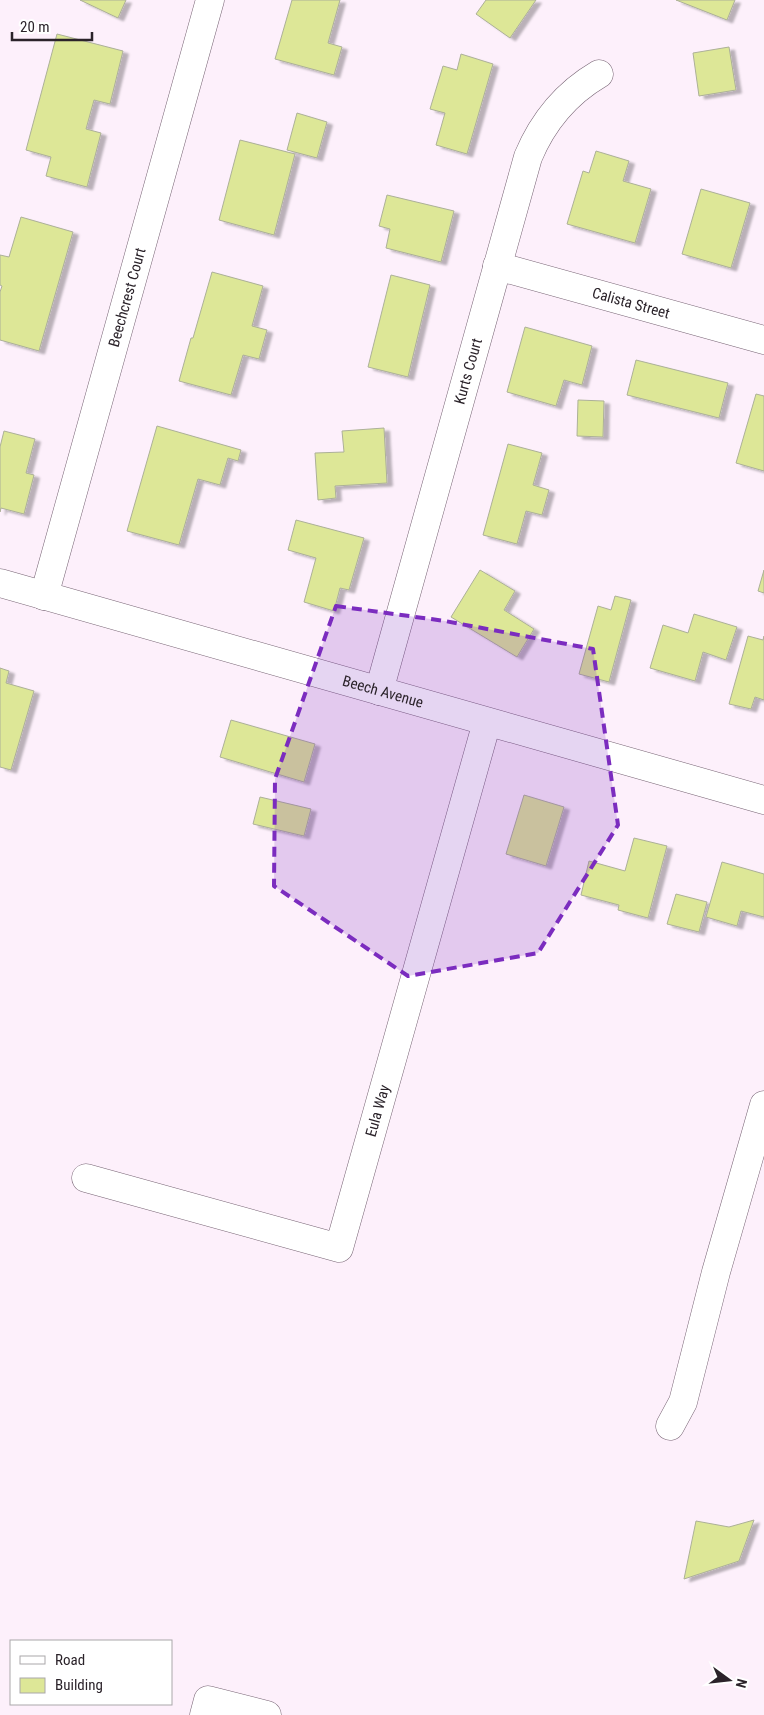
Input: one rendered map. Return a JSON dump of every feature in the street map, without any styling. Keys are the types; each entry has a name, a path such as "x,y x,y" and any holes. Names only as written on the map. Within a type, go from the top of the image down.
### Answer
{"street":[{"name":"Beechcrest Court","path":"44,596 210,0"},
{"name":"Kurts Court","path":"379,691 528,157 535,140 550,116 568,96 599,74"},
{"name":"Calista Street","path":"497,266 764,340"},
{"name":"Beech Avenue","path":"0,583 764,800"},
{"name":"Eula Way","path":"86,1178 339,1248 487,722"},
{"path":"670,1426 683,1402 716,1272 764,1105"},
{"path":"204,1715 208,1700 267,1715"}],"highlighted area":[{"path":"336,606 445,621 593,649 618,825 538,953 408,976 274,886 275,779"}],"building":[{"path":"80,0 126,0 118,18"},
{"path":"292,0 340,0 328,43 342,47 334,75 275,59"},
{"path":"486,0 536,0 510,38 476,14"},
{"path":"676,0 735,0 727,20"},
{"path":"57,34 123,51 110,104 94,100 86,129 101,133 87,187 46,176 51,157 26,150"},
{"path":"729,47 736,90 699,96 693,53"},
{"path":"461,54 493,64 467,154 436,145 445,113 430,109 443,66 457,70"},
{"path":"297,113 327,122 317,158 287,150"},
{"path":"240,140 295,154 274,235 219,220"},
{"path":"596,151 629,161 623,181 651,189 635,243 567,224 583,171 589,173"},
{"path":"701,189 750,203 731,268 682,254"},
{"path":"387,195 454,211 441,262 386,248 390,229 379,226"},
{"path":"21,217 73,232 39,351 0,340 0,292 2,286 0,285 0,255 9,257"},
{"path":"212,272 263,286 252,326 267,330 259,359 243,355 231,395 179,381"},
{"path":"391,275 430,285 408,377 368,367"},
{"path":"525,327 592,346 582,385 564,380 556,406 507,392"},
{"path":"636,360 728,383 719,418 627,395"},
{"path":"756,394 764,396 764,471 736,463"},
{"path":"578,400 604,401 603,437 577,436"},
{"path":"157,426 241,450 238,461 228,458 220,485 198,479 179,545 127,531"},
{"path":"384,428 387,483 335,486 336,498 318,500 315,453 344,452 342,431"},
{"path":"4,431 35,439 26,473 34,475 24,514 1,508 0,512 0,447"},
{"path":"508,444 542,453 533,485 549,490 542,515 526,511 517,544 483,535"},
{"path":"296,520 364,538 349,590 340,588 334,611 304,602 316,558 288,550"},
{"path":"480,570 515,591 504,610 534,629 517,657 451,617"},
{"path":"764,570 764,593 758,591"},
{"path":"615,596 631,600 609,682 579,674 598,606 611,610"},
{"path":"694,614 737,627 726,660 703,652 695,681 650,668 663,625 688,633"},
{"path":"748,636 763,640 764,636 764,700 755,697 751,709 729,704"},
{"path":"0,668 9,671 6,683 34,691 11,770 0,767"},
{"path":"231,720 315,744 304,782 220,757"},
{"path":"524,795 564,807 546,866 506,854"},
{"path":"260,797 311,809 304,836 253,824"},
{"path":"634,838 667,846 648,918 618,910 619,905 581,895 589,861 625,871"},
{"path":"722,862 764,874 764,917 741,911 737,926 706,917"},
{"path":"676,894 707,902 699,932 667,924"},
{"path":"754,1520 739,1561 684,1579 696,1521 729,1527"}]}
